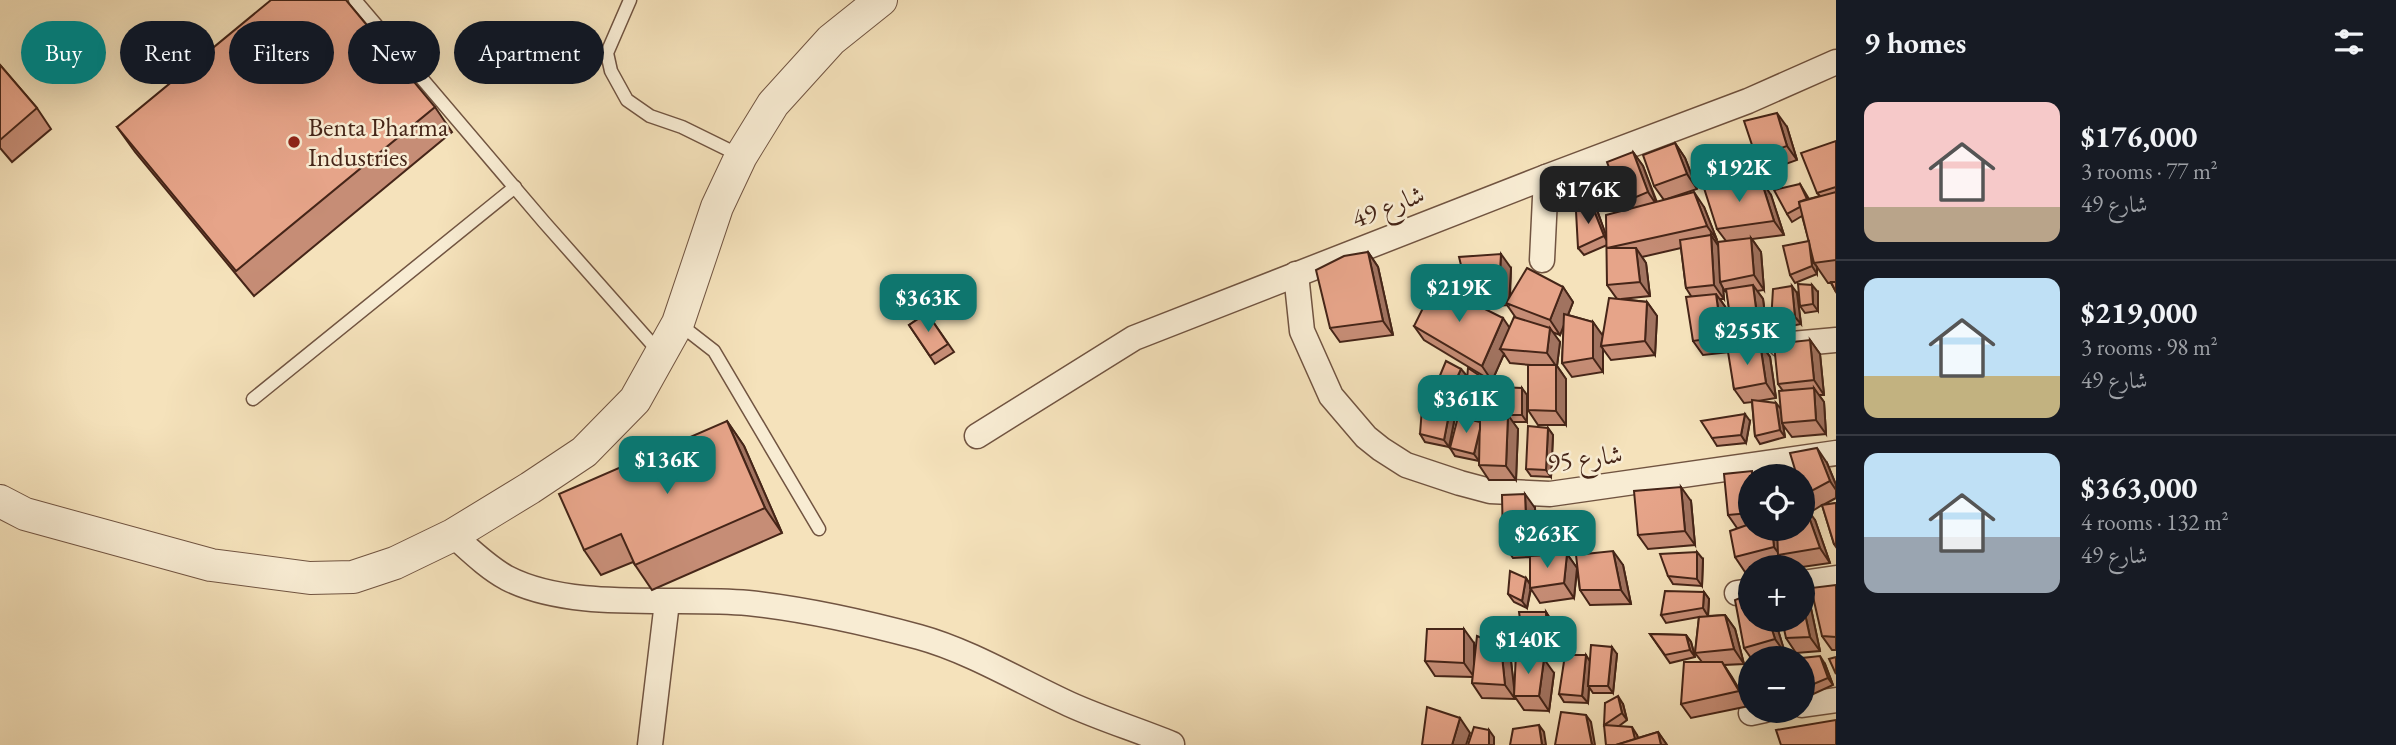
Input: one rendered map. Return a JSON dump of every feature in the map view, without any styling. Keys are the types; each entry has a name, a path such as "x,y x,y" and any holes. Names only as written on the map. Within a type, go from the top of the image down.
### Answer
{"street":[{"path":"0,501 25,514 211,565 310,578 353,576 395,563 453,535 584,452 635,400 678,323 717,207 741,156 773,104 831,40 881,0"},
{"name":"شارع 49","path":"977,436 1134,338 1748,101 1836,62"},
{"path":"1542,260 1546,177"},
{"name":"شارع 95","path":"1296,274 1302,331 1331,396 1366,437 1381,449 1406,465 1460,483 1490,492 1550,494 1836,453"},
{"path":"1780,345 1836,340"},
{"path":"453,535 507,578 559,596 746,603 813,613 922,638 1026,681 1070,704 1172,744"},
{"path":"1815,581 1836,578"},
{"path":"650,745 667,602"},
{"path":"1815,703 1836,700"}],"lane":[{"path":"355,0 660,353"},
{"path":"630,0 607,52 611,71 627,100 650,116 682,127 741,156"},
{"path":"253,399 515,187"},
{"path":"678,323 714,351 819,529"}],"building":[{"name":"Benta Pharma Industries","path":"271,0 346,0 363,21 348,21 348,84 416,84 435,107 236,271 117,127 169,84 215,84 215,46 229,35 229,84 334,84 334,21 246,21"},
{"path":"0,65 37,108 0,140"},
{"path":"1777,113 1787,146 1756,157 1744,121"},
{"path":"1836,141 1836,187 1817,193 1801,153"},
{"path":"1675,143 1687,174 1654,186 1643,155"},
{"path":"1633,152 1648,192 1622,203 1607,162"},
{"path":"1761,180 1774,221 1717,229 1704,188"},
{"path":"1800,184 1807,199 1799,202 1800,207 1787,214 1774,190"},
{"path":"1694,192 1707,226 1607,248 1636,248 1640,282 1607,285 1606,215"},
{"path":"1836,192 1836,260 1814,263 1799,202"},
{"path":"1591,203 1604,236 1578,248 1576,211"},
{"path":"1711,235 1714,285 1686,288 1680,240"},
{"path":"1751,238 1754,275 1720,282 1718,242"},
{"path":"1809,241 1812,266 1790,275 1783,246"},
{"path":"1368,252 1383,321 1330,328 1316,270 1344,256"},
{"path":"1501,254 1499,290 1468,294 1459,257"},
{"path":"1527,268 1563,287 1550,320 1506,303"},
{"path":"1435,284 1503,318 1482,366 1414,326"},
{"path":"1798,284 1812,285 1813,304 1800,306"},
{"path":"1753,285 1759,331 1733,336 1726,289"},
{"path":"1792,286 1795,317 1771,322 1773,289"},
{"path":"1716,294 1722,337 1693,341 1686,297"},
{"path":"1609,298 1647,302 1645,341 1601,346"},
{"path":"927,313 948,344 930,356 909,325"},
{"path":"1564,314 1593,322 1593,358 1562,363"},
{"path":"1514,317 1550,328 1547,353 1500,349"},
{"path":"1810,340 1814,380 1778,384 1774,344"},
{"path":"1760,343 1766,383 1734,389 1728,352"},
{"path":"1446,361 1461,369 1449,395 1434,390"},
{"path":"1528,365 1556,365 1556,411 1528,410"},
{"path":"1468,368 1486,380 1492,406 1465,404"},
{"path":"1497,387 1522,388 1522,415 1497,415"},
{"path":"1814,388 1816,420 1782,423 1779,391"},
{"path":"1423,395 1450,409 1444,440 1420,434"},
{"path":"1752,400 1776,403 1780,430 1755,436"},
{"path":"1745,414 1741,435 1712,438 1701,421"},
{"path":"1480,415 1508,415 1506,466 1479,465"},
{"path":"1458,417 1480,422 1474,454 1450,448"},
{"path":"727,421 765,508 635,565 621,534 584,550 559,494"},
{"path":"1528,426 1548,428 1546,470 1526,469"},
{"path":"1817,448 1830,481 1815,489 1815,464 1793,464 1790,453"},
{"path":"1738,472 1738,514 1728,515 1724,474"},
{"path":"1681,487 1685,531 1638,535 1634,491"},
{"path":"1525,494 1527,542 1503,543 1502,495"},
{"path":"1836,503 1836,544 1834,544 1822,505"},
{"path":"1738,528 1738,541 1773,541 1774,547 1735,557 1730,531"},
{"path":"1815,534 1820,548 1778,555 1777,541 1815,541"},
{"path":"1613,551 1621,590 1580,590 1576,555"},
{"path":"1697,552 1697,579 1668,576 1660,554"},
{"path":"1567,554 1564,583 1530,588 1530,556"},
{"path":"1510,571 1526,578 1522,601 1508,594"},
{"path":"1836,585 1836,637 1822,636 1815,605 1815,588"},
{"path":"1665,591 1704,592 1703,608 1661,615"},
{"path":"1519,612 1546,612 1547,643 1524,648"},
{"path":"1725,615 1734,649 1695,653 1699,617"},
{"path":"1427,629 1464,629 1464,663 1425,661"},
{"path":"1741,632 1773,632 1775,639 1744,646"},
{"path":"1785,632 1809,632 1810,637 1786,638"},
{"path":"1650,634 1686,635 1690,650 1665,655"},
{"path":"1477,636 1501,646 1505,685 1472,683"},
{"path":"1591,645 1612,647 1608,686 1588,686"},
{"path":"1516,653 1544,659 1539,696 1514,696"},
{"path":"1565,655 1586,655 1582,696 1559,694"},
{"path":"1820,656 1828,678 1815,683 1815,657"},
{"path":"1836,657 1836,674 1829,659"},
{"path":"1684,662 1722,662 1738,689 1738,691 1681,704"},
{"path":"1618,696 1622,713 1604,725 1605,703"},
{"path":"1427,707 1460,718 1452,745 1422,745"},
{"path":"1561,712 1586,715 1592,745 1555,745"},
{"path":"1836,720 1836,745 1781,745 1776,730"},
{"path":"1539,725 1542,745 1510,745 1513,729"},
{"path":"1604,725 1632,727 1635,739 1606,745"},
{"path":"1474,727 1489,730 1489,745 1468,745"},
{"path":"1658,732 1661,745 1616,745"}],"place":[{"name":"Benta Pharma Industries","path":"294,142"}]}
